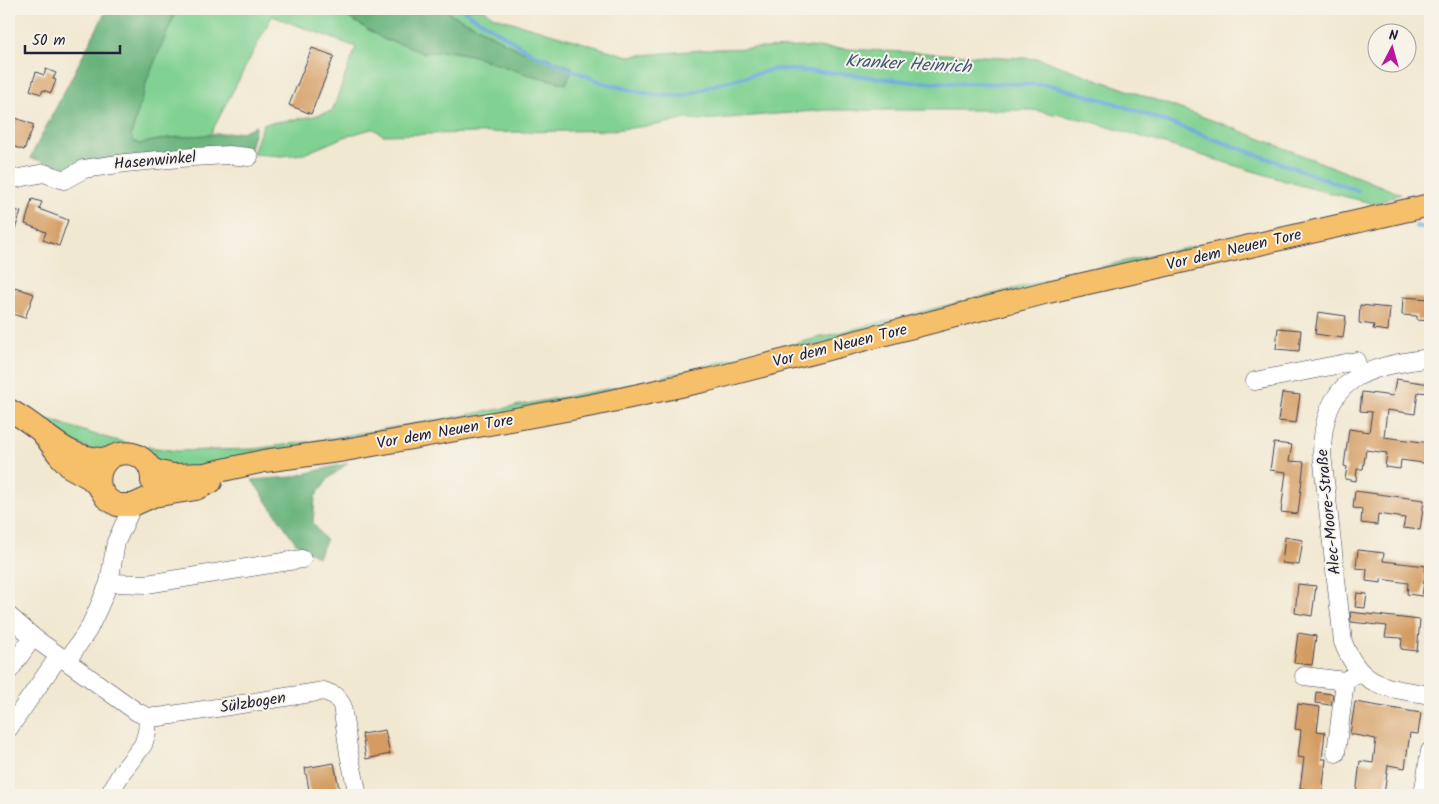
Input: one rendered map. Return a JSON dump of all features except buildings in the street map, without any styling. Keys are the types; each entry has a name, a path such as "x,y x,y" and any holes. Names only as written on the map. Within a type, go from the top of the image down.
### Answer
{"main road":[{"name":"Vor dem Neuen Tore","path":"246,465 344,450 592,405 708,380 1048,292 1430,205"},
{"path":"9,410 41,430 64,449 76,455 108,459"},
{"path":"41,430 70,467 90,478 106,495 125,506 153,496 196,489 246,465"},
{"path":"106,495 100,472 108,459 115,455 131,453 139,456 150,468 173,475 192,476 246,465"},
{"path":"138,502 149,493 152,484 150,468"}],"street":[{"name":"Hasenwinkel","path":"9,180 44,173 64,180 84,169 192,157 230,155 249,157"},
{"name":"Alec-Moore-Straße","path":"1351,676 1343,642 1322,454 1326,415 1344,386 1360,375 1376,368 1430,358"},
{"path":"1255,381 1356,362 1360,375"},
{"path":"106,495 116,542"},
{"path":"9,728 69,663 88,630 109,583 116,542 138,502"},
{"path":"109,583 146,584 302,559"},
{"path":"10,621 137,712 148,717 148,732 142,745 122,772 109,795"},
{"path":"9,671 33,637"},
{"name":"Alec-Moore-Straße","path":"1304,676 1351,676 1430,695"},
{"path":"1336,753 1351,676"},
{"name":"Sülzbogen","path":"148,717 159,717 324,691 336,696 342,704 349,754 358,795"},
{"path":"1424,795 1430,751"}],"green space":[{"path":"107,9 177,9 147,80 131,135 133,141 139,144 168,138 241,132 256,126 249,152 74,169 30,158"},
{"path":"177,9 335,9 385,40 406,45 422,53 449,51 471,55 523,73 566,84 573,68 545,57 519,50 444,9 484,9 492,16 628,56 713,49 807,47 1040,59 1223,124 1401,194 1375,204 1302,186 1086,120 1033,110 826,110 703,120 684,119 657,125 612,130 383,135 371,129 344,137 304,154 281,156 253,154 263,124 310,117 332,111 356,47 272,16 210,135 168,138 139,144 133,141 131,136 147,79"},
{"path":"335,9 444,9 519,50 545,57 573,68 566,84 523,73 471,55 449,51 422,53 406,45 385,40"},
{"path":"1370,209 635,389 204,472 107,457 37,426 42,417 96,435 135,445 177,451 254,449 315,441 634,384 1121,262"},
{"path":"348,463 329,478 315,497 313,523 326,541 318,557 296,543 252,480 292,477"}],"waterway":[{"name":"Kranker Heinrich","path":"462,9 531,53 606,84 654,95 685,96 714,85 775,69 837,73 912,82 1050,85 1114,103 1358,191"},
{"name":"Kranker Heinrich","path":"1416,226 1430,229"}]}
